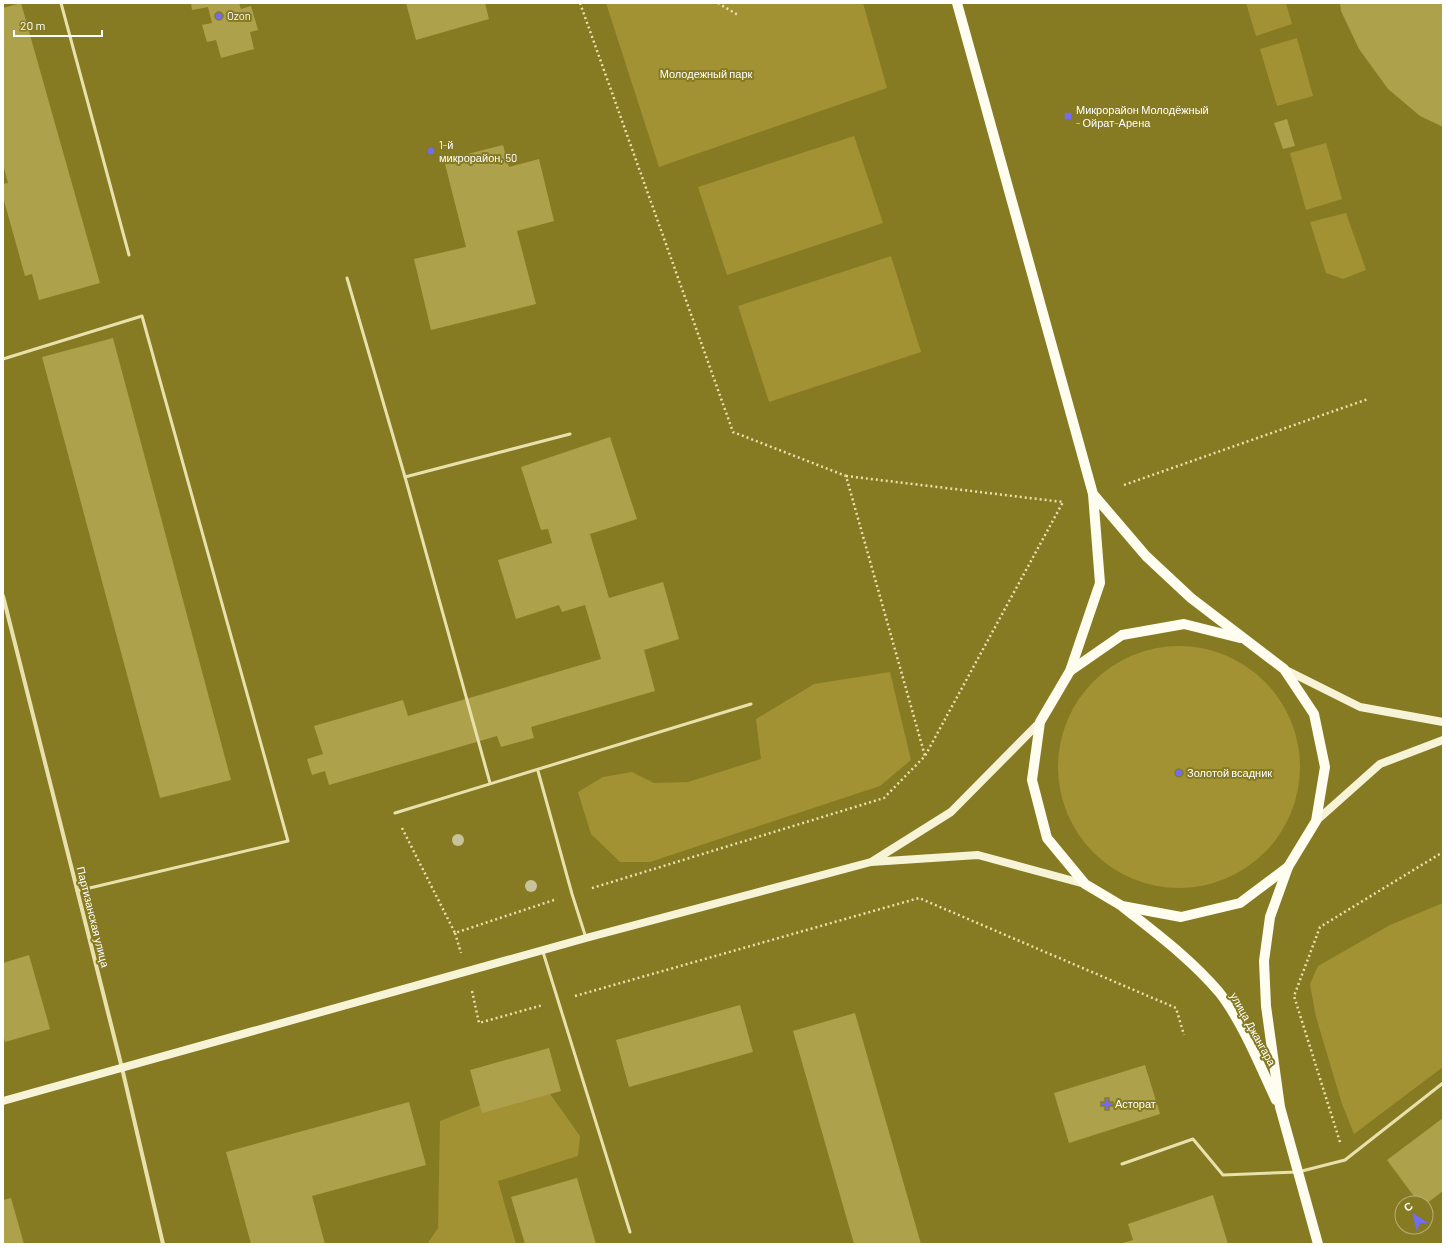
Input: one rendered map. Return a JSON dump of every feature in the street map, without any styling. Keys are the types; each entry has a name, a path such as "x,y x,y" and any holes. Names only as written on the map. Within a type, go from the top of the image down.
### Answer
{"main road":[{"path":"871,862 951,812 1040,722 1070,671 1100,583 1093,494 956,3"},
{"path":"1093,494 1152,562 1191,598 1284,669 1360,707 1443,722"},
{"path":"1070,671 1122,635 1153,629 1184,624 1245,640"},
{"path":"1284,669 1314,714 1325,767 1316,821"},
{"path":"1040,722 1032,780 1047,838 1085,884"},
{"path":"3,1101 542,950 871,862 978,855 1085,884 1122,906 1181,917 1240,903 1288,867 1316,821 1380,764 1443,740"},
{"name":"улица Джангара","path":"1288,867 1270,917 1264,960 1266,1006 1280,1107 1318,1244"},
{"name":"улица Джангара","path":"1122,906 1193,964 1220,993 1235,1017 1280,1107"}],"street":[{"name":"Партизанская улица","path":"3,596 122,1068 163,1244"}],"lane":[{"path":"61,3 129,255"},
{"path":"347,278 406,477 490,783"},
{"path":"3,359 142,316 288,841 77,891"},
{"path":"406,477 570,434"},
{"path":"395,813 490,783 538,771 751,704"},
{"path":"538,771 572,894 586,938"},
{"path":"542,950 630,1232"},
{"path":"1122,1164 1193,1139 1224,1175 1298,1172 1345,1160 1443,1083"}],"path":[{"path":"395,813 455,932 572,894 884,798 925,756 1063,502 846,476 733,432 580,3"},
{"path":"718,3 738,15"},
{"path":"1124,485 1368,399"},
{"path":"846,476 925,756"},
{"path":"1345,1160 1294,996 1320,927 1443,852"},
{"path":"467,971 479,1023 919,898 1176,1008 1184,1035"}],"green space":[{"name":"Молодежный парк","path":"606,3 863,3 887,88 659,167"},
{"path":"1246,3 1286,3 1292,24 1256,36"},
{"path":"1297,38 1313,96 1277,106 1260,49"},
{"path":"854,136 883,223 727,275 698,187"},
{"path":"1326,143 1342,199 1306,210 1290,153"},
{"path":"1346,213 1366,270 1343,279 1326,273 1310,222"},
{"path":"891,256 921,352 769,402 738,306"},
{"path":"1179,646 1203,649 1236,661 1256,674 1272,690 1285,710 1294,732 1300,767 1297,791 1285,824 1272,844 1256,860 1236,873 1214,882 1179,888 1155,885 1122,873 1102,860 1086,844 1073,824 1064,802 1058,767 1061,743 1073,710 1086,690 1102,674 1122,661 1144,652"},
{"path":"890,672 911,760 880,786 650,862 620,862 591,834 578,792 603,777 632,772 654,783 688,782 761,759 756,719 814,684"},
{"path":"1443,903 1443,1067 1354,1134 1342,1104 1316,1017 1310,984 1318,966 1390,925"},
{"path":"541,1081 580,1136 578,1156 498,1181 516,1244 427,1244 438,1228 440,1121"}],"building":[{"path":"21,3 100,283 39,300 32,274 25,276 3,197 3,184 8,183 3,164 3,8"},
{"path":"191,3 239,3 241,9 251,6 258,30 250,32 254,49 221,58 216,40 207,42 202,25 212,23 208,7 192,10"},
{"path":"406,3 485,3 489,19 416,40"},
{"path":"1340,3 1443,3 1443,127 1420,116 1388,89 1359,49 1341,11"},
{"path":"1287,119 1295,146 1283,149 1274,123"},
{"path":"503,145 509,167 539,159 554,221 517,231 536,304 431,330 414,259 466,247 444,160"},
{"path":"113,338 231,780 160,798 42,357"},
{"path":"610,437 637,519 590,534 609,598 663,582 679,639 644,650 655,691 531,727 534,738 501,747 497,736 329,785 325,771 312,775 307,759 323,754 314,726 403,700 408,716 601,659 585,605 562,612 559,605 516,619 498,560 552,543 548,529 541,530 521,467"},
{"path":"29,955 50,1029 5,1042 3,1035 3,963"},
{"path":"740,1005 753,1052 629,1087 616,1040"},
{"path":"855,1013 921,1244 854,1244 793,1031"},
{"path":"549,1048 561,1091 482,1113 470,1070"},
{"name":"Асторат","path":"1145,1065 1160,1114 1069,1143 1054,1093"},
{"path":"409,1102 426,1165 312,1196 325,1244 251,1244 226,1152"},
{"path":"1443,1118 1443,1191 1434,1198 1434,1195 1413,1195 1387,1160"},
{"path":"577,1178 596,1244 525,1244 511,1197"},
{"path":"1213,1195 1228,1244 1120,1244 1133,1240 1128,1224"},
{"path":"11,1198 24,1244 3,1244 3,1200"}],"place":[{"name":"Ozon","path":"219,16"},
{"name":"Микрорайон Молодёжный - Ойрат-Арена","path":"1068,116"},
{"name":"1-й микрорайон, 50","path":"431,151"},
{"name":"Золотой всадник","path":"1179,773"},
{"name":"Асторат","path":"1107,1104"}]}
